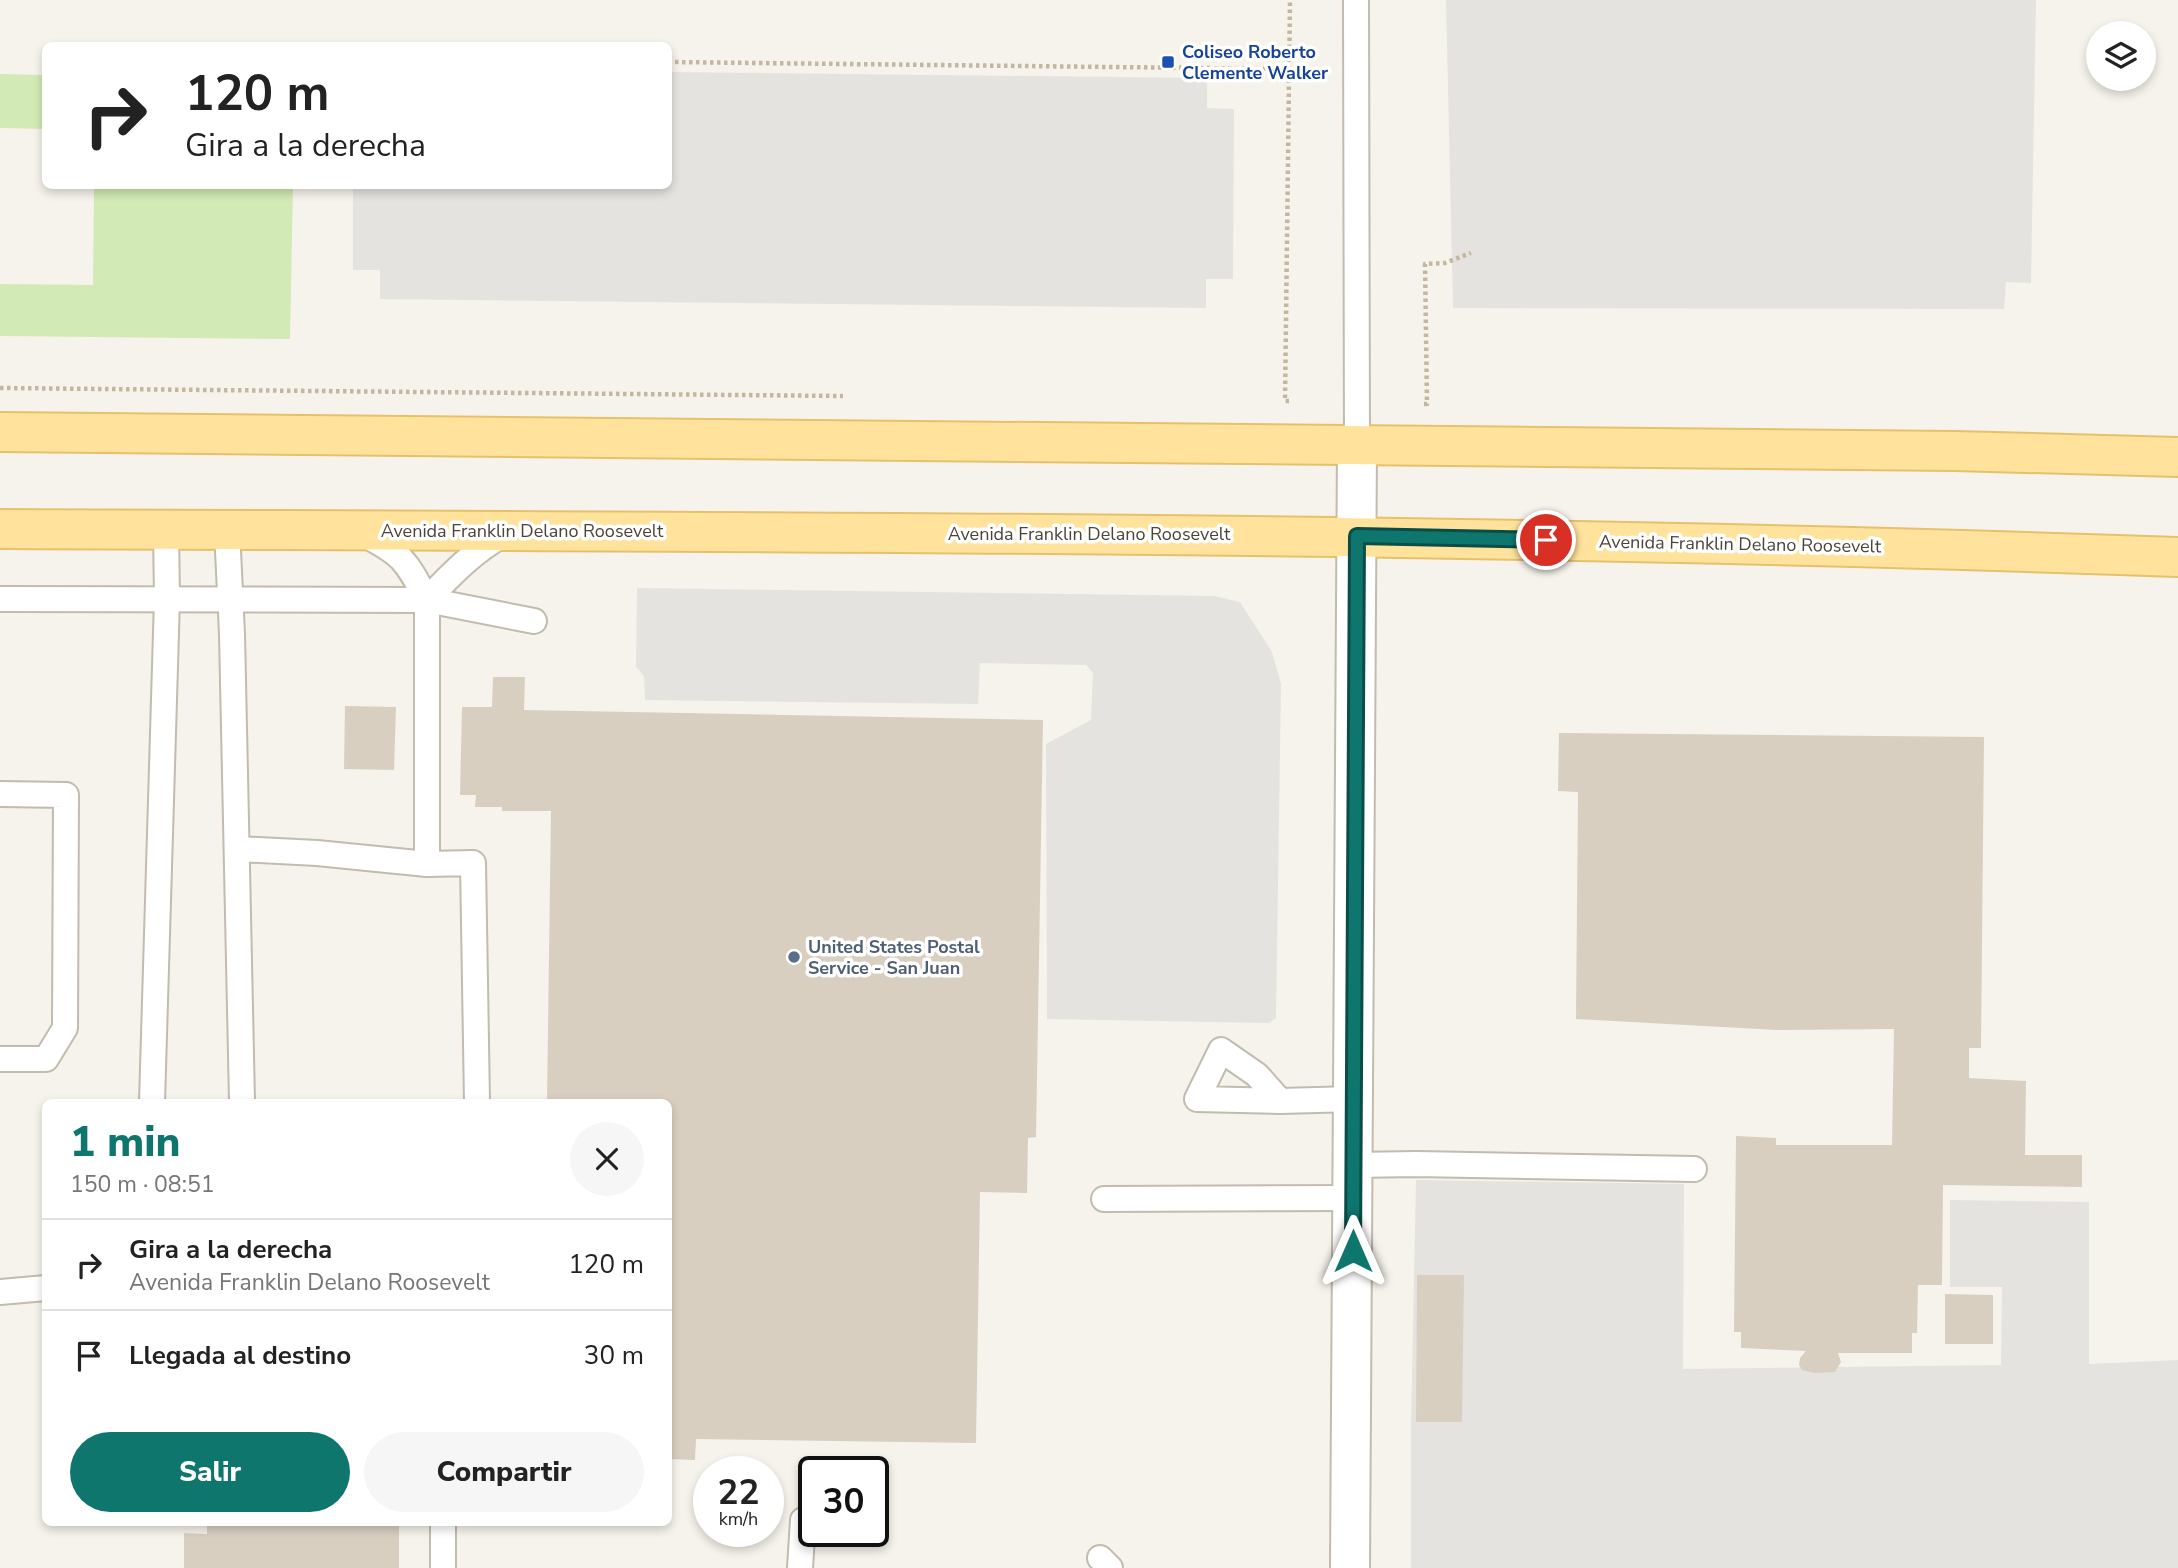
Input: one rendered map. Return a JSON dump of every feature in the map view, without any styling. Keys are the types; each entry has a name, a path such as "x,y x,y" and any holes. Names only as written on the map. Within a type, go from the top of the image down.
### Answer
{"main road":[{"path":"0,432 1955,451 2178,457"},
{"name":"Avenida Franklin Delano Roosevelt","path":"0,529 1357,536 1952,549 2178,557"}],"street":[{"path":"1350,1568 1357,446"}],"lane":[{"path":"1349,0 1356,0 1357,446"},
{"path":"152,1099 167,599 166,530"},
{"path":"227,530 231,600 242,1099"},
{"path":"427,600 459,565 510,530"},
{"path":"356,531 392,549 409,566 427,600 427,864"},
{"path":"0,599 427,600 534,621"},
{"path":"0,794 66,795 65,1028 46,1059 0,1059"},
{"path":"237,849 317,853 427,864 473,863 477,1099"},
{"path":"1280,1101 1257,1075 1222,1050 1197,1099 1280,1101 1353,1099"},
{"path":"1104,1199 1353,1182 1416,1164 1694,1170"},
{"path":"0,1292 42,1288"},
{"path":"443,1526 443,1568"},
{"path":"800,1568 801,1547"}],"path":[{"path":"672,62 1289,69"},
{"path":"0,388 852,396"}],"green space":[{"path":"0,74 42,75 42,129 0,128"},
{"path":"94,189 293,189 290,339 0,336 0,284 93,285"}],"shaded area":[{"path":"1446,0 2036,0 2031,283 2006,282 2004,309 1453,308"},
{"path":"672,72 1207,78 1207,108 1234,109 1233,279 1206,279 1206,308 380,299 380,270 353,270 353,189 672,189"},
{"path":"637,588 1214,596 1240,602 1272,652 1281,684 1276,1018 1269,1023 1047,1019 1046,744 1091,720 1093,673 1086,665 980,663 978,704 645,700 644,676 636,667"},
{"path":"1416,1180 1684,1184 1683,1369 2001,1365 2002,1287 1950,1287 1950,1200 2089,1202 2089,1364 2178,1360 2178,1568 1411,1568"}],"building":[{"name":"United States Postal Service - San Juan","path":"493,677 525,677 524,710 1043,720 1036,1137 1028,1138 1027,1193 980,1192 976,1443 696,1439 693,1460 672,1459 672,1099 547,1099 551,811 502,811 502,807 475,807 476,795 460,795 462,707 492,707"},
{"path":"345,706 396,707 394,770 344,769"},
{"path":"1559,733 1984,737 1981,1048 1969,1048 1969,1078 2026,1081 2025,1155 2082,1155 2082,1187 1943,1185 1942,1285 1918,1285 1917,1333 1912,1333 1912,1353 1838,1353 1841,1362 1835,1372 1814,1373 1802,1370 1799,1365 1800,1358 1806,1351 1741,1348 1741,1332 1734,1332 1736,1136 1776,1138 1776,1145 1892,1145 1894,1029 1777,1030 1576,1019 1578,792 1558,791"},
{"path":"1417,1275 1464,1275 1462,1422 1416,1422"},
{"path":"1945,1294 1993,1295 1993,1344 1945,1344"},
{"path":"207,1526 399,1526 399,1568 184,1568 184,1533 207,1534"}],"place":[{"name":"Coliseo Roberto Clemente Walker","path":"1168,62"},
{"name":"United States Postal Service - San Juan","path":"794,957"}],"route":[{"path":"1353,1251 1357,536 1546,540"}]}
